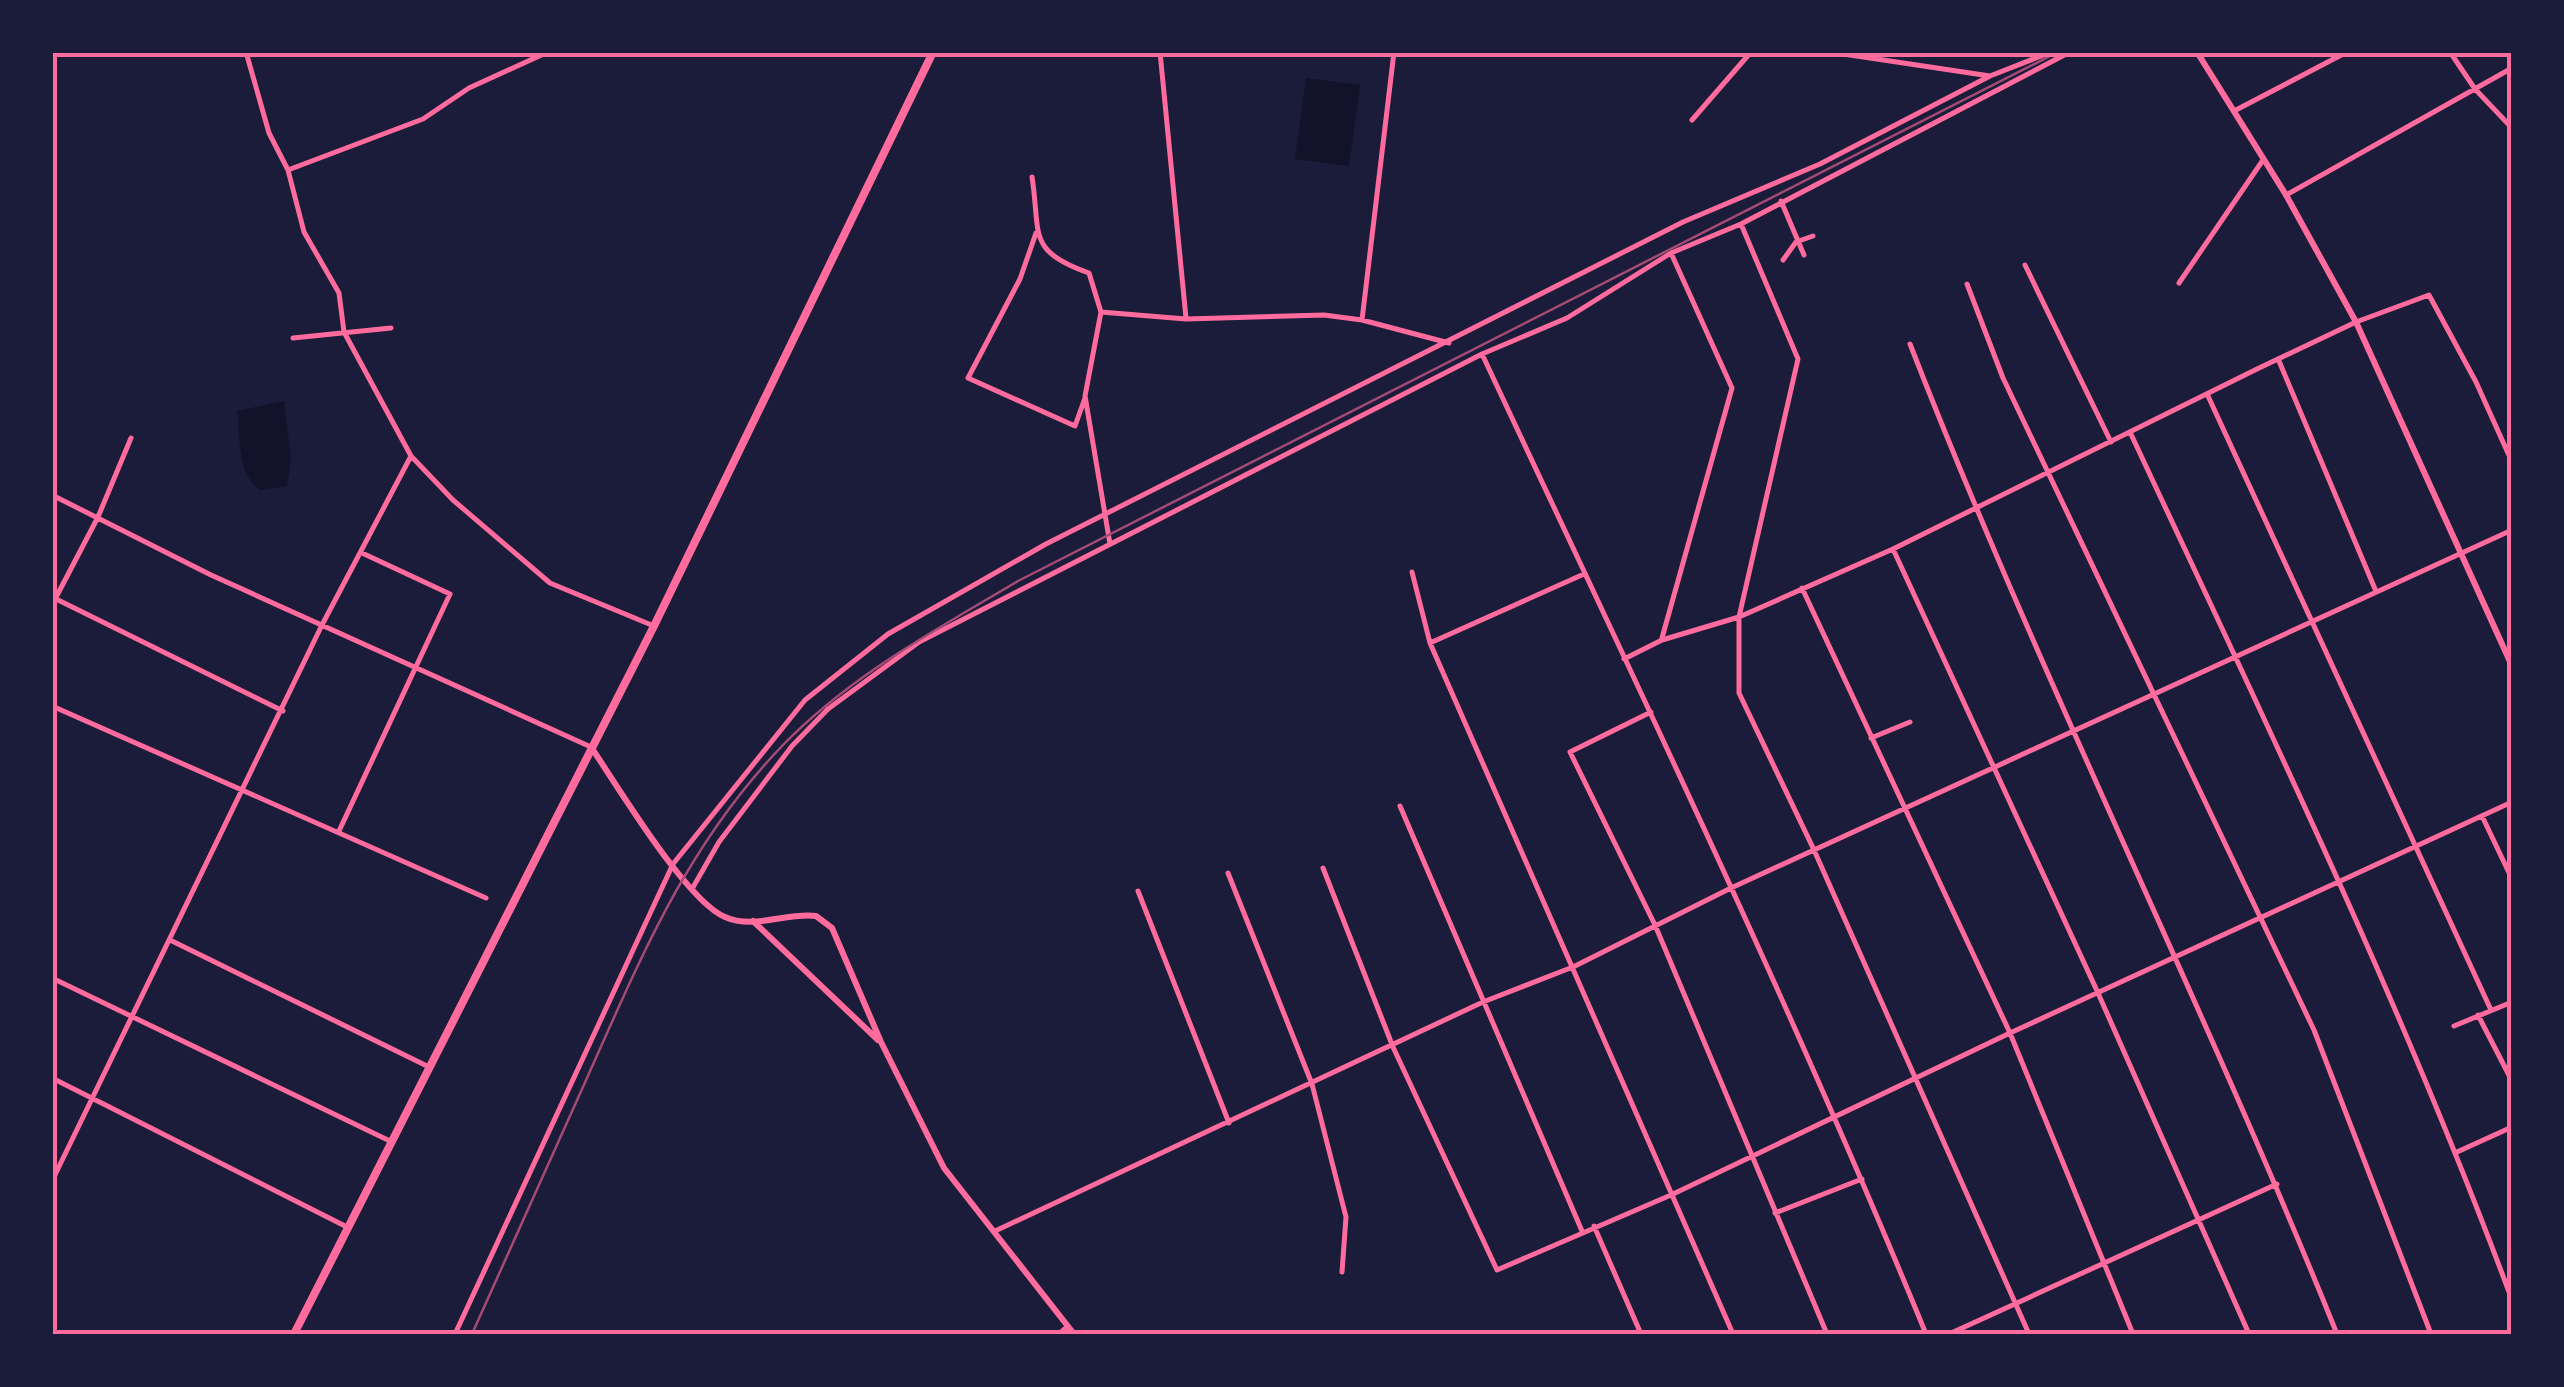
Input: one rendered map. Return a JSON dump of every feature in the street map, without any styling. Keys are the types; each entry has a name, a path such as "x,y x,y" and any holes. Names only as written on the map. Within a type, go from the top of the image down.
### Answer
{"main road":[{"path":"294,1334 654,626 934,52"},
{"path":"2197,52 2231,113 2286,195 2356,322 2458,556 2512,666"},
{"path":"591,747 692,889 726,918 774,922 804,914 826,921 848,958 881,1042 937,1157 991,1233 1074,1334"},
{"path":"752,920 881,1042"}],"street":[{"path":"246,52 269,133 288,170 304,232 338,293 344,332 410,456 465,511 550,583 654,626"},
{"path":"288,170 423,119 486,79 548,52"},
{"path":"1160,52 1186,320"},
{"path":"1362,320 1394,52"},
{"path":"1692,120 1750,52"},
{"path":"1830,52 1990,76"},
{"path":"455,1334 673,864 819,689 888,634 1105,514 1683,222 1820,164 1990,76 2050,52"},
{"path":"692,889 742,812 828,709 920,642 1482,354 1567,318 1671,253 1741,224 2070,52"},
{"path":"2450,52 2475,89 2512,128"},
{"path":"2231,113 2344,53"},
{"path":"2286,195 2512,68"},
{"path":"2179,283 2263,160"},
{"path":"1032,177 1036,233 1020,279 968,378 1075,426 1085,396 1101,312 1089,272 1054,260 1036,233"},
{"path":"1782,201 1804,254"},
{"path":"1741,224 1798,359 1739,617 1739,693 1814,850 2030,1334"},
{"path":"1783,260 1796,242 1813,236"},
{"path":"1662,640 1732,388 1671,253"},
{"path":"2025,265 2111,442"},
{"path":"1966,284 2003,378 2314,1030 2431,1334"},
{"path":"1624,658 1662,640 1739,617 1892,549 2356,322 2430,295 2512,462"},
{"path":"1101,312 1186,320 1308,315 1362,320 1449,343"},
{"path":"293,338 391,328"},
{"path":"1910,344 1974,508 2178,958 2277,1184 2337,1334"},
{"path":"1482,354 1731,888 1862,1179 1926,1334"},
{"path":"2278,362 2375,590"},
{"path":"1085,396 1110,544"},
{"path":"2208,396 2491,1010"},
{"path":"2130,432 2342,881 2457,1152 2512,1300"},
{"path":"131,438 98,517 54,600 283,711"},
{"path":"52,1181 322,625 410,456"},
{"path":"52,495 322,625 591,747"},
{"path":"991,1233 1483,1002 1573,967 1731,888 2512,530"},
{"path":"1892,549 2098,993 2197,1224 2249,1334"},
{"path":"339,831 450,594 362,553"},
{"path":"1412,572 1430,642 1733,1334"},
{"path":"1430,642 1584,574"},
{"path":"1802,588 2010,1033 2133,1334"},
{"path":"52,706 486,898"},
{"path":"1651,712 1570,752 1655,925 1827,1334"},
{"path":"1871,738 1910,722"},
{"path":"1324,868 1392,1047 1497,1270 1582,1230 1671,1195 2010,1033 2512,802"},
{"path":"1400,806 1582,1230"},
{"path":"2482,816 2512,879"},
{"path":"1228,873 1312,1084 1346,1217 1342,1272"},
{"path":"1138,891 1230,1123"},
{"path":"170,940 428,1066"},
{"path":"52,978 392,1142"},
{"path":"2454,1026 2512,1002"},
{"path":"2478,1015 2512,1081"},
{"path":"52,1078 350,1228"},
{"path":"2457,1152 2512,1127"},
{"path":"1775,1214 1862,1179"},
{"path":"1948,1334 2197,1224 2277,1184"},
{"path":"1594,1226 1641,1334"},
{"path":"1059,1334 1067,1327"}],"shaded area":[{"path":"1306,78 1360,85 1349,166 1295,159"},
{"path":"284,401 291,459 287,486 260,490 243,464 237,411"}],"railway":[{"path":"472,1334 627,988 693,862 749,784 782,746 836,697 925,636 1018,581 2058,52"}]}
